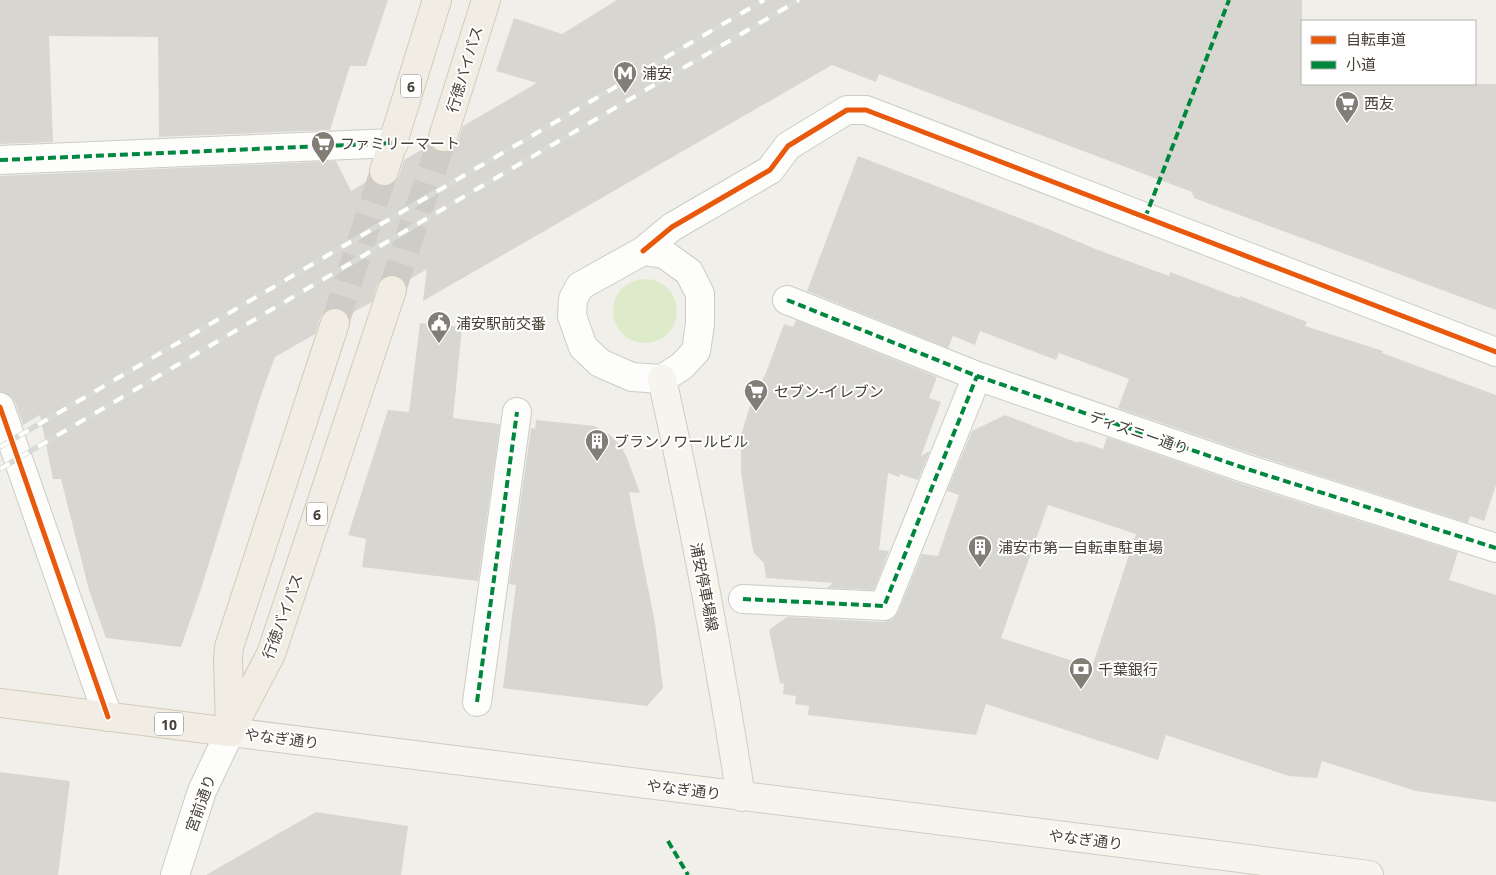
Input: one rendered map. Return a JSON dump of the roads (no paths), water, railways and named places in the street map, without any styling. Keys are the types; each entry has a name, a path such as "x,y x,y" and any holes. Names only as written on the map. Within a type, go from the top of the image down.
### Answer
{"main road":[{"name":"6","path":"384,171 437,0"},
{"name":"行徳バイパス","path":"443,137 486,0"},
{"name":"行徳バイパス","path":"230,732 271,654 392,290"},
{"path":"230,732 229,647 335,323"},
{"name":"浦安停車場線","path":"662,378 682,467 722,678 741,797"},
{"name":"やなぎ通り","path":"0,703 1368,875"}],"street":[{"path":"643,251 664,254 689,272 700,294 700,324 696,351 682,366 662,378 632,377 600,363 583,347 572,316 573,300 580,286 643,251 672,227 770,170 788,146 847,110 866,110 1496,352"},
{"path":"0,160 394,143"},
{"name":"ディズニー通り","path":"787,300 977,376 1244,468 1496,548"},
{"path":"742,599 884,606 977,376"},
{"path":"0,407 108,717"},
{"path":"477,702 517,412"},
{"name":"宮前通り","path":"175,875 202,791 230,732"}],"tunnel":[{"path":"392,290 443,137"},
{"path":"335,323 384,171"}],"railway":[{"path":"0,447 764,0"},
{"path":"0,469 799,0"}],"place":[{"name":"浦安","path":"625,94"},
{"name":"西友","path":"1347,124"},
{"name":"ファミリーマート","path":"323,164"},
{"name":"浦安駅前交番","path":"439,344"},
{"name":"セブン-イレブン","path":"756,412"},
{"name":"ブランノワールビル","path":"597,462"},
{"name":"浦安市第一自転車駐車場","path":"980,568"},
{"name":"千葉銀行","path":"1081,690"}]}
